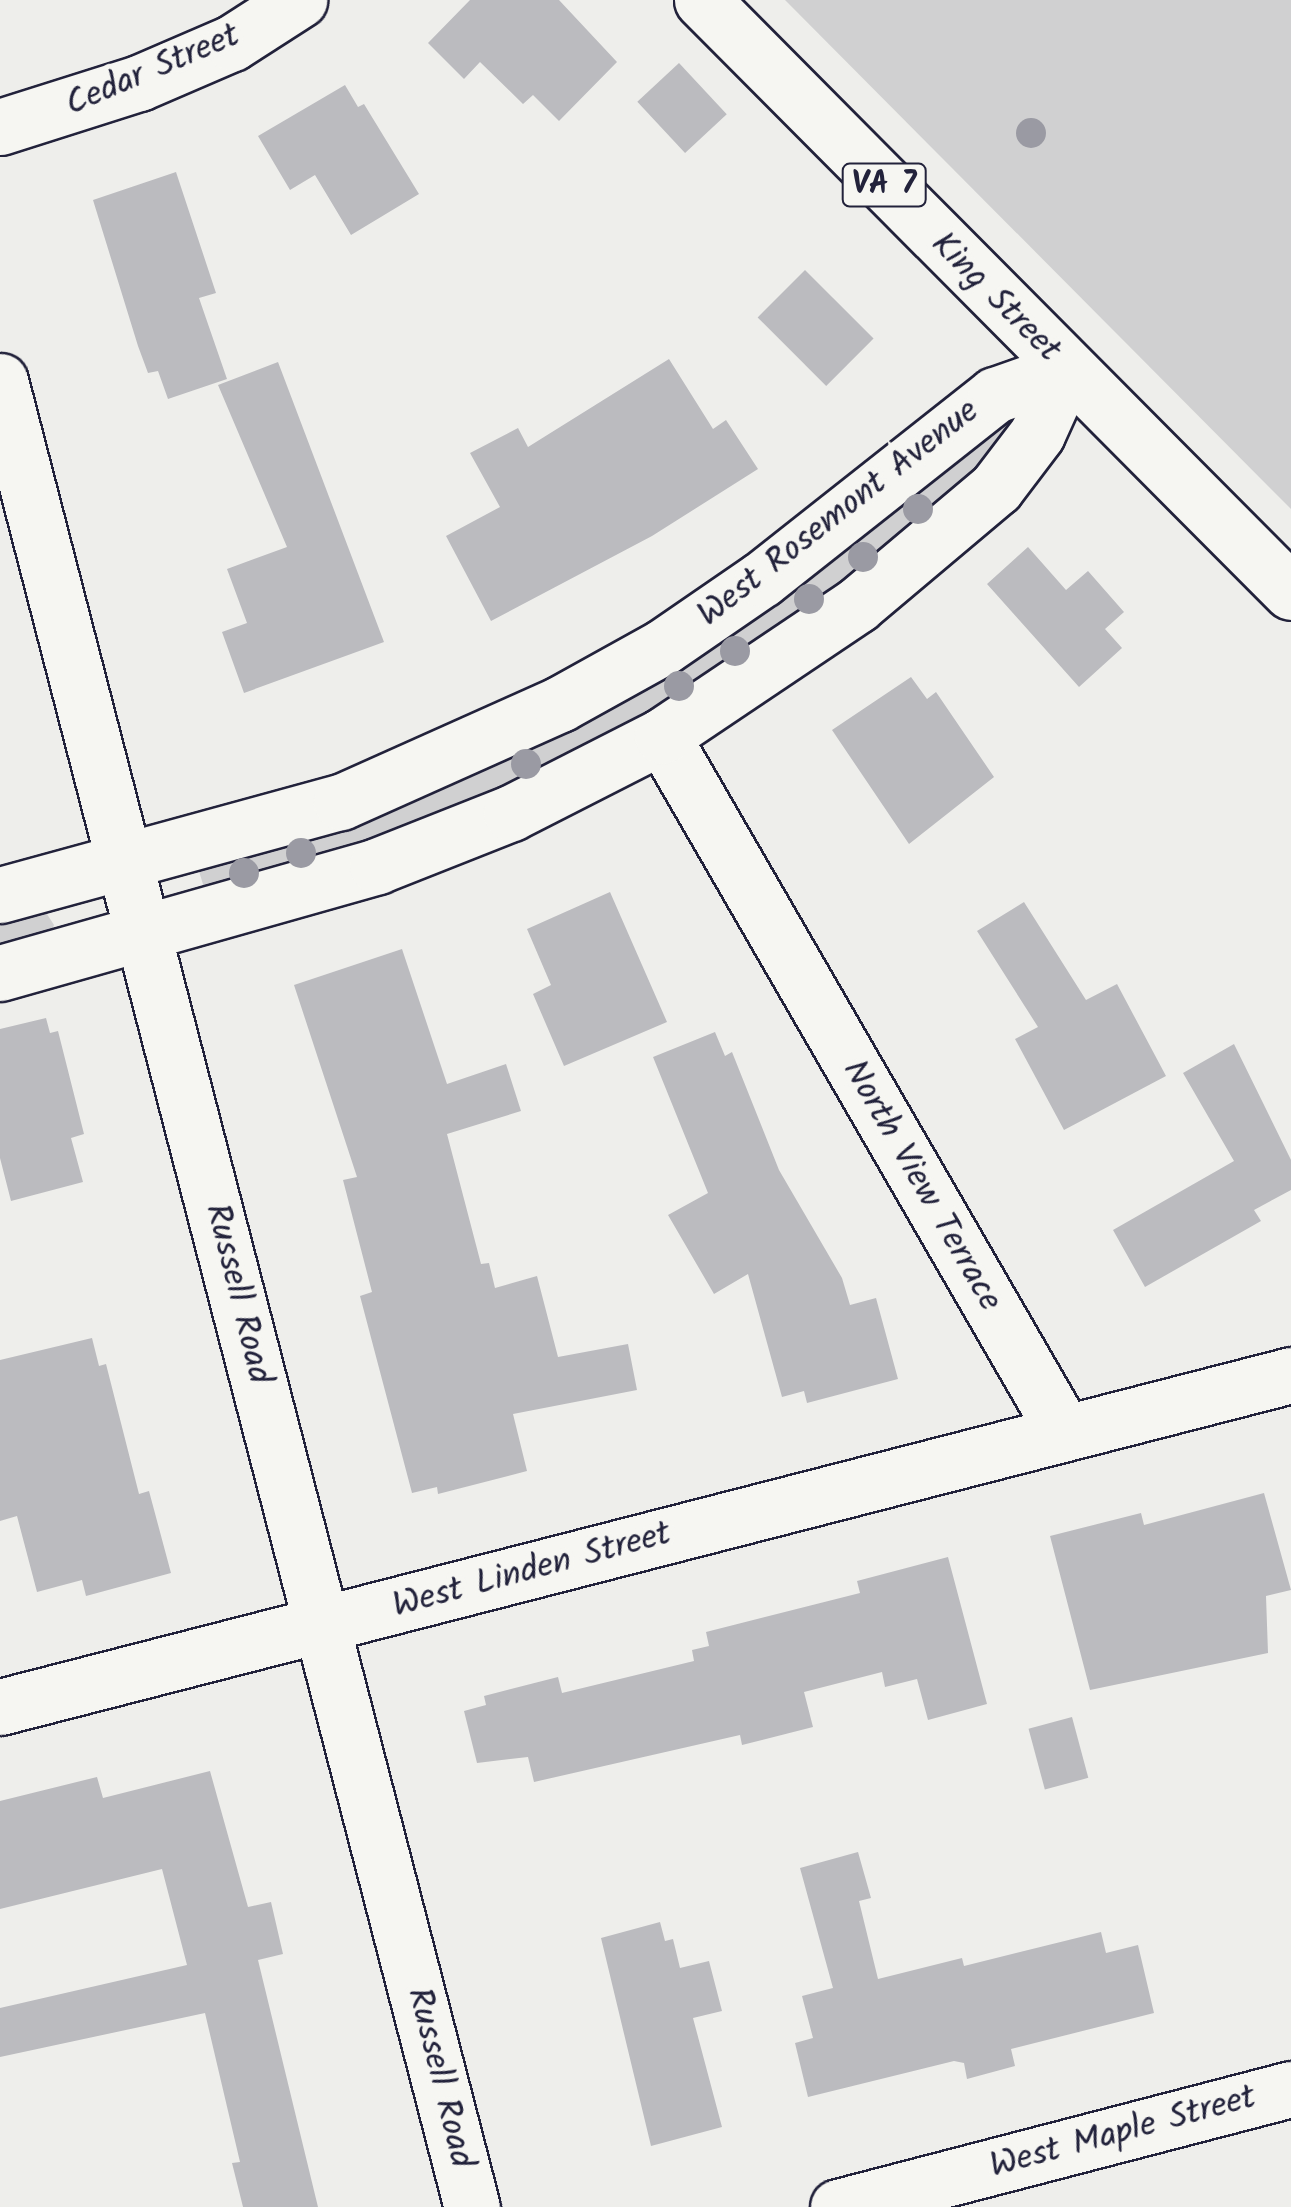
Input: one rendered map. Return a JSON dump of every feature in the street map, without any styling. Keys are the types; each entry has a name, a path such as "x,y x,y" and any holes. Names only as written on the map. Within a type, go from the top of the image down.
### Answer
{"street":[{"name":"Cedar Street","path":"0,127 170,70 232,43 299,0"},
{"name":"King Street","path":"702,0 1291,592"},
{"name":"West Rosemont Avenue","path":"0,973 377,866 511,812 662,736 857,605 996,488 1037,434 1066,370"},
{"name":"West Rosemont Avenue","path":"0,895 341,802 560,704 663,647 762,580 995,395 1066,370"},
{"name":"Russell Road","path":"0,381 472,2207"},
{"name":"North View Terrace","path":"662,736 1064,1432"},
{"path":"1064,1432 1291,1375"},
{"name":"West Linden Street","path":"0,1707 1064,1432"},
{"name":"West Maple Street","path":"838,2207 1291,2090"}],"shaded area":[{"path":"785,0 1291,0 1291,509"},
{"path":"1007,412 1021,419 961,494 708,685 465,811 206,894 198,868 359,814"},
{"path":"45,911 54,925 51,932 0,946 0,921"}],"building":[{"path":"470,0 559,0 617,62 559,121 533,95 523,104 480,62 464,79 428,43"},
{"path":"679,63 727,114 685,153 637,102"},
{"path":"345,85 358,107 364,104 419,194 351,235 315,175 290,190 258,136"},
{"path":"176,172 216,293 199,298 227,379 168,399 158,371 148,373 93,200"},
{"path":"805,270 874,339 826,386 758,317"},
{"path":"669,359 713,429 726,420 758,469 652,536 491,621 446,536 500,507 470,453 518,428 528,447"},
{"path":"278,362 384,642 244,693 222,632 247,623 227,569 287,547 218,385"},
{"path":"1028,547 1066,590 1088,571 1124,612 1105,629 1122,648 1079,687 987,584"},
{"path":"911,677 927,699 936,692 994,777 909,844 832,730"},
{"path":"610,892 667,1022 564,1066 533,994 551,985 527,929"},
{"path":"1024,902 1086,1000 1117,984 1166,1076 1064,1130 1015,1039 1038,1027 977,931"},
{"path":"402,949 447,1084 506,1064 521,1111 447,1134 481,1264 489,1263 495,1288 537,1276 558,1357 628,1344 637,1390 513,1414 527,1471 438,1494 437,1487 412,1493 360,1296 372,1292 343,1180 357,1177 294,985"},
{"path":"46,1018 50,1033 58,1031 84,1134 71,1138 83,1182 11,1201 0,1158 0,1029"},
{"path":"715,1032 725,1056 732,1052 779,1170 842,1278 850,1305 876,1298 898,1379 807,1403 804,1391 782,1397 748,1274 714,1294 668,1215 708,1193 653,1057"},
{"path":"1234,1044 1291,1160 1291,1190 1254,1210 1261,1221 1145,1287 1113,1230 1234,1161 1183,1073"},
{"path":"92,1338 99,1366 106,1364 139,1494 149,1491 171,1573 86,1596 82,1580 37,1592 17,1516 0,1521 0,1360"},
{"path":"1264,1493 1291,1590 1266,1596 1268,1653 1090,1690 1050,1536 1141,1513 1144,1525"},
{"path":"948,1557 987,1704 928,1720 917,1679 885,1687 882,1672 804,1692 813,1727 742,1745 740,1735 534,1782 528,1757 477,1763 464,1711 486,1705 484,1696 558,1677 562,1693 694,1661 692,1650 709,1646 706,1632 860,1593 857,1581"},
{"path":"1072,1717 1088,1778 1045,1790 1029,1729"},
{"path":"210,1771 248,1907 271,1902 283,1954 258,1960 318,2207 243,2207 232,2163 240,2162 205,2013 0,2057 0,2008 187,1965 162,1869 0,1909 0,1801 97,1777 103,1798"},
{"path":"858,1852 871,1898 859,1901 878,1979 962,1958 964,1966 1101,1932 1106,1953 1138,1945 1154,2013 1011,2049 1015,2066 967,2079 964,2063 954,2061 808,2097 795,2043 813,2038 802,1996 833,1988 800,1868"},
{"path":"660,1922 665,1941 673,1939 680,1968 709,1961 722,2011 693,2018 722,2127 651,2146 601,1938"}]}
